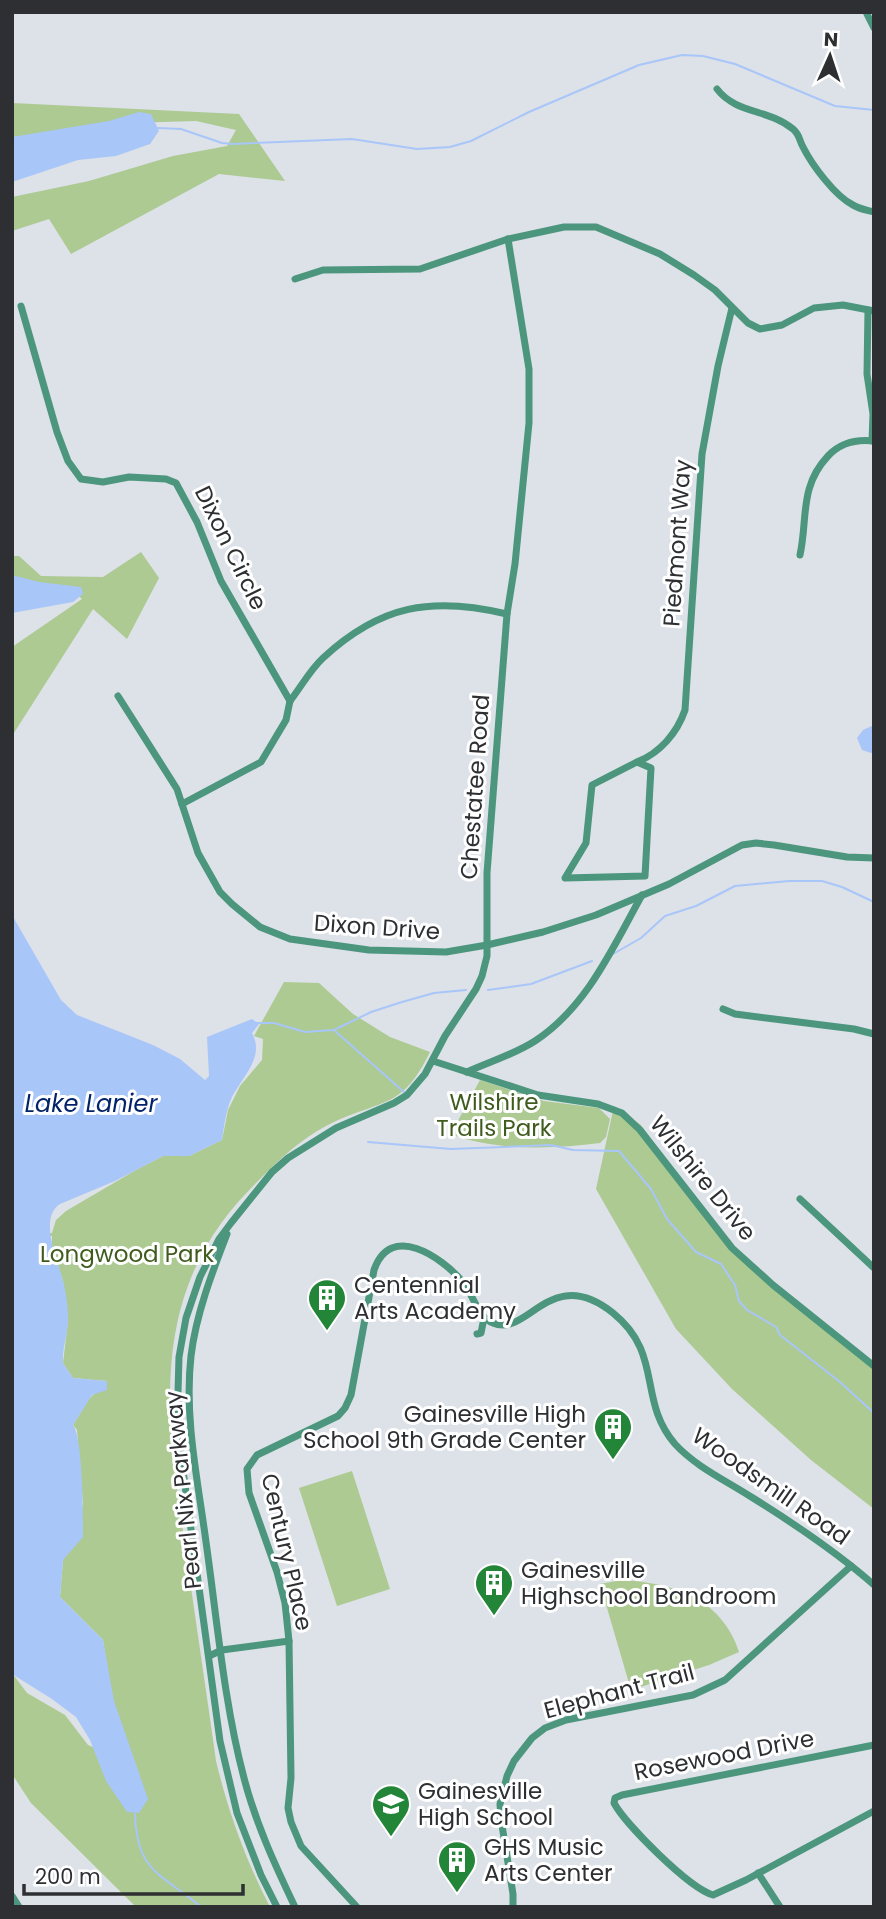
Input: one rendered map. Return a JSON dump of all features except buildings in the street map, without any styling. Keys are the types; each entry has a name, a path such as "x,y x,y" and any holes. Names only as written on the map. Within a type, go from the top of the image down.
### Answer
{"street":[{"path":"866,12 874,29"},
{"path":"717,89 723,98 735,106 777,119 792,128 800,136 803,147 830,186 852,205 874,212"},
{"path":"295,279 323,270 420,269 508,239 564,228 596,227 660,254 715,290 748,323 760,329 782,325 814,308 843,305 871,310 867,374 873,414 873,441 846,443 832,452 818,467 809,482 800,555"},
{"name":"Chestatee Road","path":"231,1223 272,1172 288,1158 335,1128 384,1108 407,1095 425,1074 445,1036 480,983 487,956 487,873 507,614 516,564 530,413 529,369 508,239"},
{"name":"Dixon Circle","path":"21,306 57,432 68,461 81,479 103,482 129,477 166,479 176,483 197,522 221,581 290,701"},
{"name":"Piedmont Way","path":"637,762 651,768 645,876 565,878 586,843 592,785 637,762 671,738 680,727 685,710 702,454 732,308"},
{"path":"182,804 261,762 286,720 290,701 320,660 359,628 381,617 417,608 450,604 507,614"},
{"name":"Dixon Drive","path":"118,696 177,789 198,853 214,884 232,904 267,930 307,942 369,950 446,952 487,945 596,915 669,884 742,845 756,843 847,857 874,858"},
{"path":"466,1072 535,1041 563,1017 596,978 642,895"},
{"path":"723,1009 735,1014 854,1029 874,1034"},
{"name":"Wilshire Drive","path":"433,1061 538,1095 598,1104 622,1113 640,1130 732,1248 773,1285 874,1366"},
{"path":"800,1199 874,1268"},
{"name":"Pearl Nix Parkway","path":"231,1223 197,1326 189,1380 193,1446 243,1777 271,1857 295,1907"},
{"name":"Pearl Nix Parkway","path":"231,1223 210,1257 193,1296 181,1344 177,1382 177,1427 220,1741 234,1801 261,1875 277,1907"},
{"name":"Century Place","path":"357,1907 301,1846 291,1822 288,1808 291,1742 289,1641 285,1603 249,1493 247,1469 257,1455 338,1416 345,1408 351,1395 374,1270 379,1259 393,1247 411,1247 446,1265 468,1288 484,1318"},
{"name":"Woodsmill Road","path":"484,1318 499,1325 509,1325 548,1301 565,1296 589,1300 611,1312 635,1336 643,1350 654,1406 660,1421 676,1444 722,1480 753,1497 874,1585"},
{"path":"477,1334 481,1333 484,1327 484,1318"},
{"name":"Elephant Trail","path":"513,1907 500,1804 514,1761 532,1738 545,1728 566,1720 693,1695 724,1680 851,1566"},
{"path":"209,1656 222,1650 289,1641"},
{"name":"Rosewood Drive","path":"758,1873 721,1893 713,1895 704,1892 630,1826 614,1803 615,1798 874,1745"},
{"path":"780,1907 758,1873 874,1811"},
{"path":"12,1896 19,1907"}],"green space":[{"path":"12,103 239,114 285,181 219,174 71,254 49,219 12,231 12,197 89,181 173,156 227,146 236,130 196,121 129,123 12,141"},
{"path":"141,552 159,578 127,639 93,609 12,736 12,647 82,599 71,588 12,583 12,556 19,556 41,576 103,577"},
{"name":"Longwood Park","path":"284,982 319,983 353,1014 390,1037 430,1052 411,1083 402,1092 392,1099 317,1131 268,1171 222,1222 199,1260 184,1299 174,1338 170,1379 174,1462 189,1572 216,1761 238,1836 270,1907 136,1907 31,1803 12,1774 12,1673 27,1693 65,1715 88,1745 122,1759 103,1640 60,1597 63,1560 83,1504 77,1430 73,1425 89,1399 107,1381 73,1378 63,1363 68,1320 63,1281 52,1246 52,1236 30,1236 30,1233 52,1233 56,1220 66,1211 163,1156 189,1156 222,1140 228,1110 240,1086 262,1060 263,1039 254,1036"},
{"name":"Wilshire Trails Park","path":"480,1080 544,1101 599,1108 610,1119 606,1137 600,1143 526,1147 489,1144 453,1135 453,1130"},
{"path":"614,1106 641,1125 711,1223 784,1295 874,1366 874,1509 811,1460 732,1389 676,1329 596,1189"},
{"path":"352,1471 390,1589 337,1606 299,1488"},
{"path":"622,1580 677,1590 708,1606 731,1634 739,1652 709,1665 631,1690 600,1584"}],"water":[{"path":"139,112 151,114 159,131 150,144 116,156 78,160 12,182 12,137 109,121"},
{"path":"12,575 39,582 81,587 83,594 73,602 12,613"},
{"path":"874,725 874,752 871,753 862,750 857,738 863,730"},
{"name":"Lake Lanier","path":"12,915 61,1000 77,1015 153,1045 180,1059 205,1080 209,1076 207,1037 252,1019 259,1024 252,1033 256,1050 254,1058 230,1102 222,1140 189,1156 163,1156 115,1181 60,1204 50,1219 51,1240 68,1310 63,1363 73,1378 107,1381 107,1390 92,1395 73,1425 81,1461 83,1537 63,1560 60,1597 103,1640 114,1701 148,1799 139,1813 127,1812 106,1781 90,1740 76,1717 12,1674"}],"waterway":[{"path":"158,128 181,129 233,144 352,139 417,149 450,147 471,141 529,112 639,65 682,55 703,56 735,64 835,106 874,110"},
{"path":"613,954 641,938 665,916 696,906 735,886 822,881 874,902"},
{"path":"488,990 531,984 592,961"},
{"path":"257,1023 274,1023 305,1032 334,1030 371,1012 402,1002 434,993 466,990"},
{"path":"335,1031 404,1092"},
{"path":"368,1142 451,1149 551,1145 573,1150 619,1151 651,1189 667,1219 696,1252 721,1264 735,1285 739,1301 747,1310 776,1327 780,1335 840,1382 874,1413"},
{"path":"135,1814 137,1834 146,1860 163,1878 201,1907"}],"place":[{"name":"Centennial Arts Academy","path":"327,1332"},
{"name":"Gainesville High School 9th Grade Center","path":"613,1461"},
{"name":"Gainesville Highschool Bandroom","path":"494,1617"},
{"name":"Gainesville High School","path":"391,1838"},
{"name":"GHS Music Arts Center","path":"457,1894"}]}
